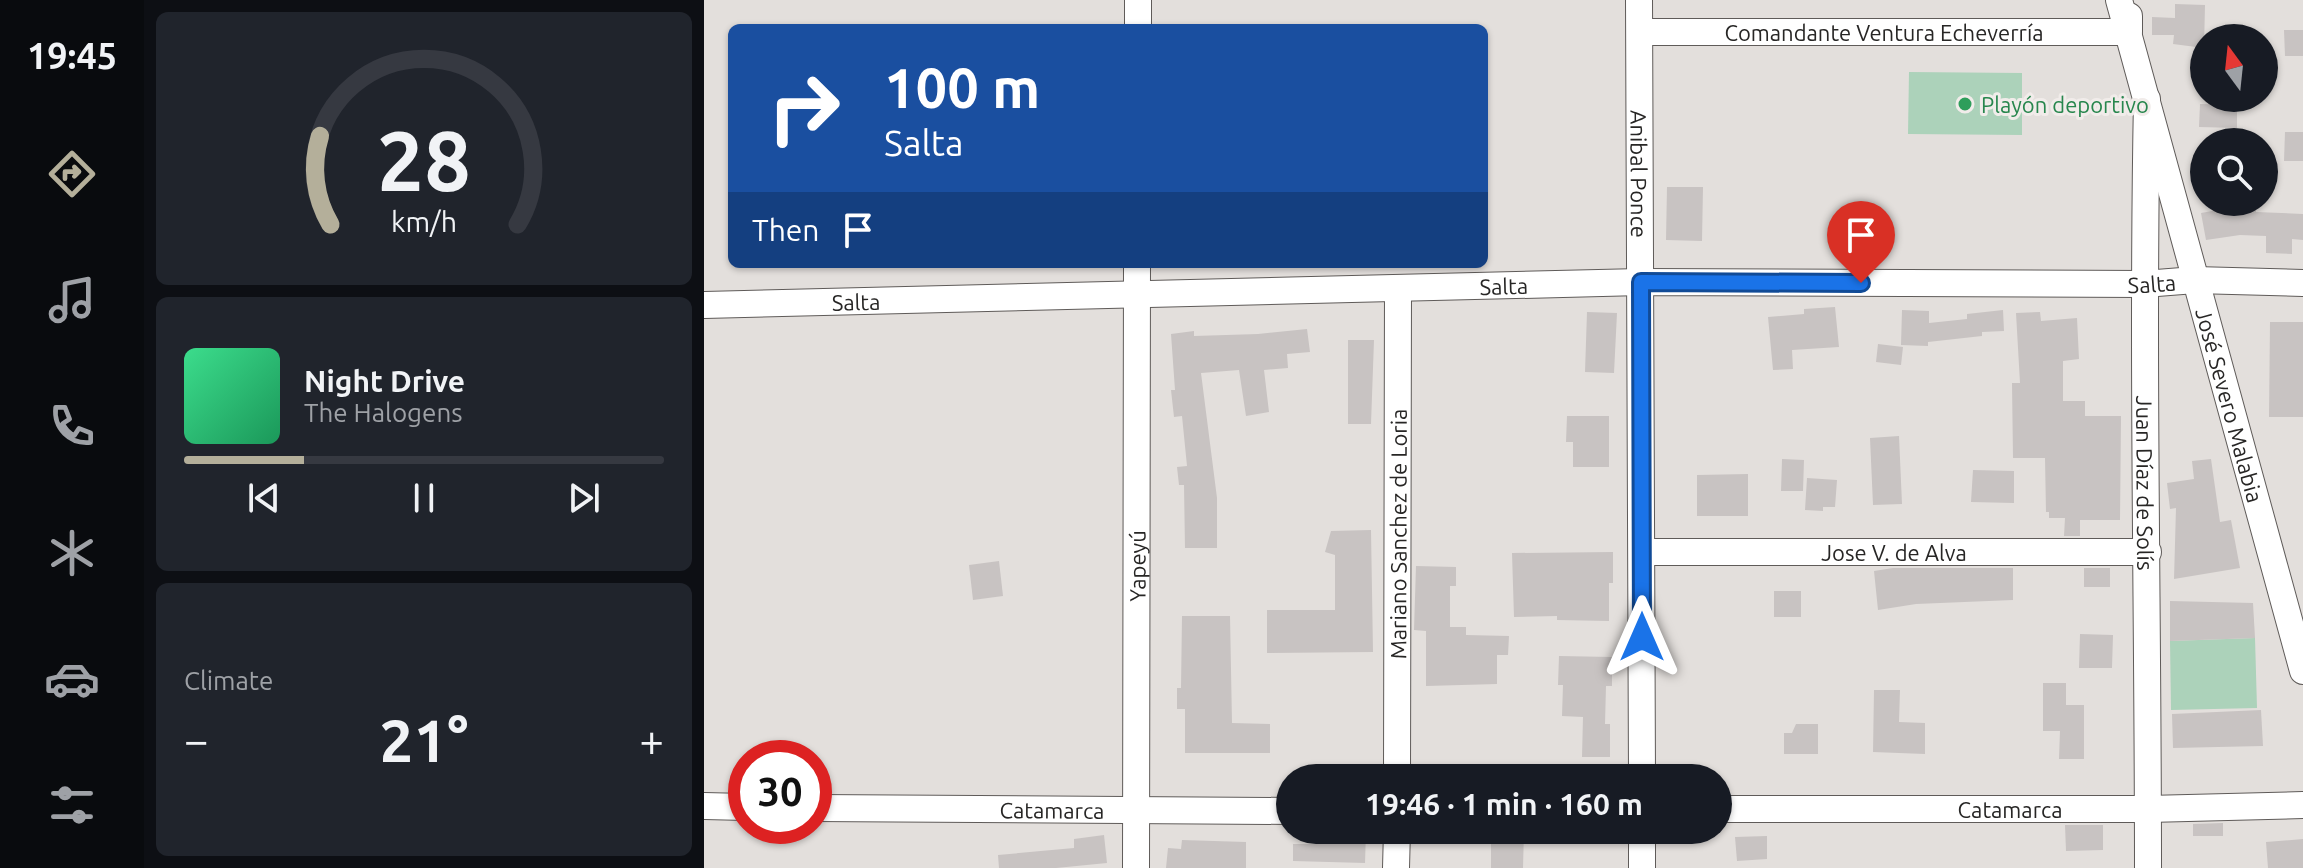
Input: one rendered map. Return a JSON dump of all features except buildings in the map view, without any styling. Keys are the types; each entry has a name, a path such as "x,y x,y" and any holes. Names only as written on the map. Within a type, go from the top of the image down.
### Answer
{"street":[{"path":"1138,0 1138,24"},
{"name":"Anibal Ponce","path":"1639,0 1642,764"},
{"name":"José Severo Malabia","path":"2119,0 2303,671"},
{"path":"2129,0 2129,32"},
{"name":"Comandante Ventura Echeverría","path":"1640,32 2129,32"},
{"name":"Juan Díaz de Solís","path":"2147,99 2144,284 2148,868"},
{"name":"Yapeyú","path":"1136,868 1137,268"},
{"name":"Salta","path":"704,305 1641,282 2144,284 2195,280 2303,283"},
{"name":"Mariano Sanchez de Loria","path":"1397,764 1398,288"},
{"name":"Jose V. de Alva","path":"1642,552 2148,552"},
{"name":"Catamarca","path":"1732,809 2148,809 2303,805"},
{"path":"704,806 728,807"},
{"name":"Catamarca","path":"832,808 1276,811"},
{"path":"1396,868 1397,844"},
{"path":"1642,844 1642,868"}],"green space":[{"name":"Playón deportivo","path":"1909,72 2022,73 2022,135 1908,134"},
{"path":"2255,638 2257,708 2171,710 2170,641"}],"place":[{"name":"Playón deportivo","path":"1965,104"}],"route":[{"path":"1642,637 1641,282 1861,283"}]}
